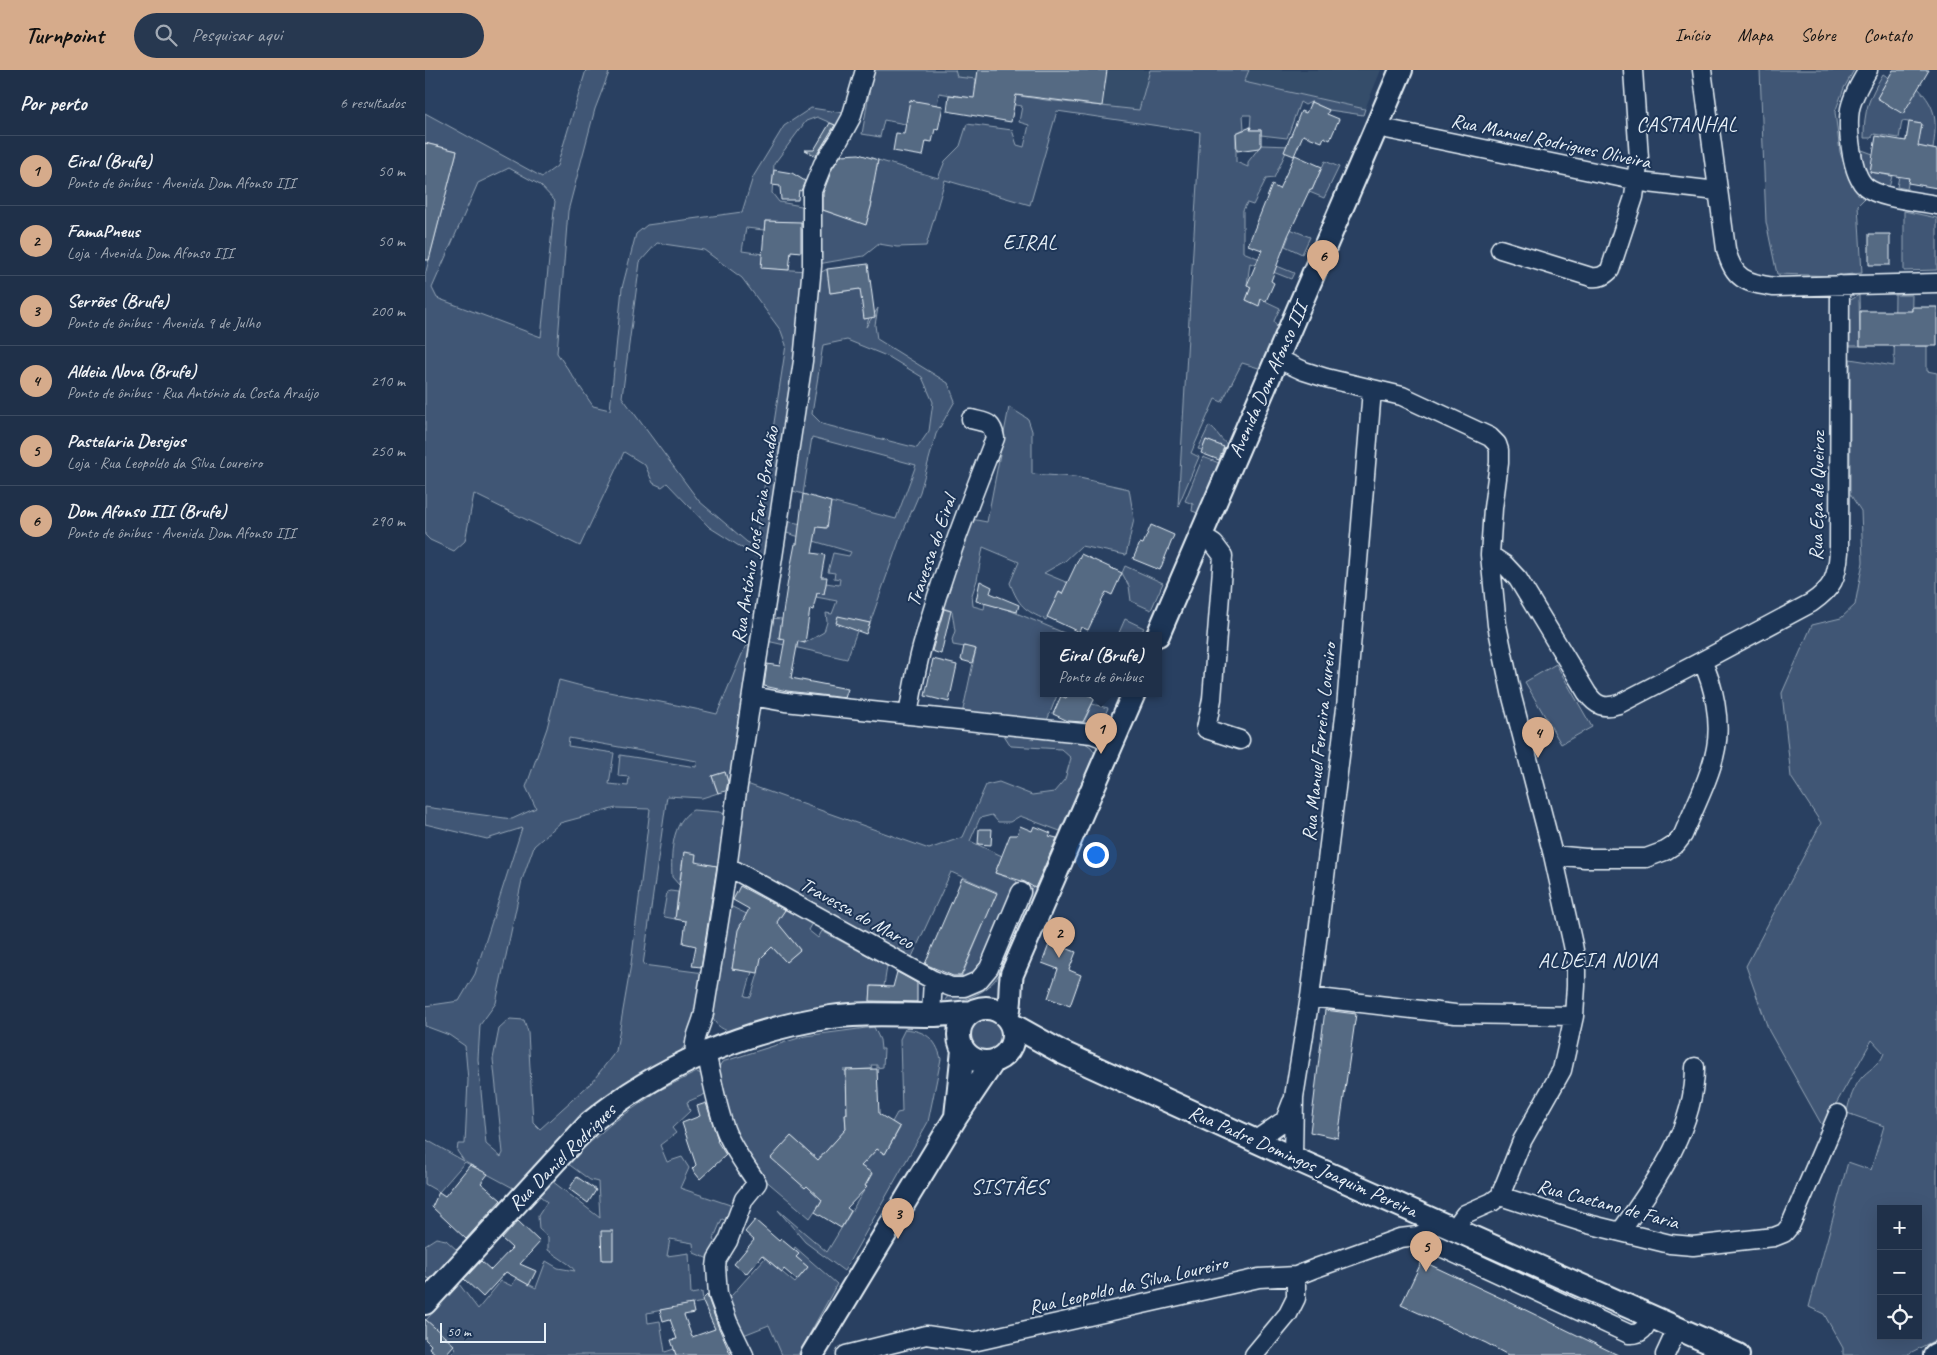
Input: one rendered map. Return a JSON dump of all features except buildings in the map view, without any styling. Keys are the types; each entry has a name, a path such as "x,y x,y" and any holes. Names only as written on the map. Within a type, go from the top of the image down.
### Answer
{"main road":[{"name":"Avenida Dom Afonso III","path":"1159,632 1401,70"},
{"path":"817,1353 956,1117 998,1059 1011,1046 1013,1031 1009,1021 1009,991 1012,974 1132,697"},
{"path":"956,1117 961,1024 1012,974"},
{"path":"977,1010 995,1010 1009,1021"},
{"name":"Rua Daniel Rodrigues","path":"425,1303 590,1124 630,1093 659,1076 707,1053 751,1036 831,1017 872,1014 931,1015 977,1010"},
{"path":"931,1015 973,1060 987,1063 998,1059"},
{"name":"Rua Padre Domingos Joaquim Pereira","path":"1009,1021 1061,1052 1293,1158 1738,1355"},
{"name":"Rua Padre Domingos Joaquim Pereira","path":"998,1059 1027,1052 1061,1052"}],"street":[{"name":"Rua António José Faria Brandão","path":"743,1355 718,1295 716,1267 717,1260 728,1241 744,1199 757,1183 726,1131 715,1095 707,1053 703,1016 729,867 735,804 773,568 803,361 812,266 812,191 823,164 851,118 865,70"},
{"path":"1500,249 1591,277 1598,278 1610,270 1634,197 1639,158 1633,70"},
{"path":"1702,70 1717,191 1729,261 1733,270 1739,276 1759,285 1774,287 1937,283"},
{"path":"1868,70 1850,108 1849,122 1856,173 1867,188 1877,192 1937,205"},
{"name":"Rua Manuel Rodrigues Oliveira","path":"1377,127 1636,180 1717,191"},
{"name":"Rua Eça de Queiroz","path":"1490,555 1505,565 1518,579 1587,693 1599,706 1609,708 1702,661 1811,603 1824,594 1833,584 1838,571 1839,552 1840,285"},
{"path":"1278,359 1304,371 1372,390 1402,396 1481,432 1497,444 1499,463 1493,508 1490,555 1497,625 1512,697 1553,855 1576,962 1574,1016 1562,1070 1522,1141 1500,1196"},
{"name":"Rua Manuel Ferreira Loureiro","path":"1293,1158 1294,1096 1310,997 1346,708 1372,390"},
{"name":"Travessa do Eiral","path":"908,715 921,648 934,606 965,516 995,438 991,425 971,419"},
{"path":"1200,535 1214,544 1223,556 1212,700 1206,729 1240,740"},
{"path":"1553,855 1585,858 1646,858 1665,851 1676,844 1683,835 1712,762 1716,747 1717,732 1714,699 1708,671 1702,661"},
{"path":"752,696 785,702 1092,734 1113,742"},
{"name":"Travessa do Marco","path":"729,867 933,980 951,987 965,987 978,981 989,968 1021,892"},
{"path":"931,1015 933,980"},
{"path":"1310,997 1455,1014 1574,1016"},
{"path":"1621,1231 1657,1180 1672,1152 1691,1104 1695,1068"},
{"name":"Rua Manuel Ferreira Loureiro","path":"1256,1140 1285,1120 1294,1096"},
{"name":"Rua Caetano de Faria","path":"1500,1196 1588,1224 1670,1244 1693,1246 1774,1237 1783,1233 1790,1226 1838,1114"},
{"name":"Rua Leopoldo da Silva Loureiro","path":"846,1355 926,1335 973,1342 1259,1278 1296,1276 1400,1238 1417,1236 1446,1226 1500,1196"},
{"path":"1412,1210 1417,1236 1629,1334 1637,1335 1644,1331 1651,1317"},
{"path":"1254,1355 1288,1314 1297,1298 1296,1276"},
{"path":"1665,1355 1677,1329"}],"shaded area":[{"path":"586,70 610,70 595,109 568,211 557,353 593,406 610,410 622,288 636,234 647,225 742,212 753,177 784,126 811,108 844,113 840,127 817,117 806,121 774,164 772,193 779,202 807,207 807,223 765,221 764,230 746,228 742,251 763,254 762,268 807,271 766,563 709,527 667,483 662,487 653,483 645,465 624,452 580,546 474,494 465,541 454,551 430,540 425,535 425,275 457,151 425,143 425,113 542,177 557,166","holes":["509,168 540,185 555,201 541,337 437,298 432,288 478,183","657,243 704,250 742,278 781,331 786,345 755,546 747,542 699,501 622,397 640,262"]},
{"path":"873,70 1229,70 1246,78 1249,70 1381,70 1365,109 1244,82 1183,130 872,83"},
{"path":"873,70 955,70 957,77 976,79 975,89 1046,100 1139,110 1150,70 1249,70 1244,82 1365,109 1363,115 1329,110 1311,102 1305,105 1300,102 1287,138 1261,135 1261,130 1250,130 1251,115 1243,115 1244,129 1236,133 1236,162 1248,167 1248,162 1261,145 1292,146 1286,152 1274,178 1266,179 1253,205 1247,203 1243,210 1243,252 1294,273 1291,279 1250,263 1247,285 1251,287 1246,300 1259,305 1261,299 1280,308 1274,321 1278,329 1262,369 1242,363 1222,402 1215,399 1191,453 1199,457 1178,506 1200,132 1057,111 1030,205 945,180 926,246 897,247 879,244 864,256 818,264 819,209 866,224 872,204 866,201 868,184 874,184 878,160 938,178 945,161 960,146 967,124 1012,130 1017,145 1024,147 1029,125 1019,122 1022,106 939,93 937,105 910,101 907,119 917,121 916,126 884,120 880,137 862,134"},
{"path":"1760,70 1854,70 1844,88 1835,112 1840,152 1849,179 1865,198 1858,205 1862,273 1835,276 1777,274 1766,222"},
{"path":"1883,74 1889,78 1877,98 1900,111 1918,88 1929,102 1934,116 1933,149 1915,146 1907,189 1897,187 1907,133 1920,135 1922,124 1902,121 1899,138 1874,134 1871,138 1864,138 1868,104"},
{"path":"1862,150 1873,154 1870,172 1892,176 1889,188 1867,176"},
{"path":"1325,161 1339,167 1324,198 1297,187 1299,184 1312,190"},
{"path":"1904,211 1937,218 1937,270 1904,271"},
{"path":"1260,217 1310,237 1302,254 1285,246 1289,236 1257,223"},
{"path":"827,269 830,293 860,289 873,306 866,327 878,308 875,325 877,339 948,383 955,401 936,434 920,492 899,541 870,623 854,620 857,631 847,659 767,641 771,618 782,619 779,638 805,643 824,632 827,622 826,613 832,614 837,601 816,597 817,593 824,594 826,583 839,585 840,579 834,578 835,573 828,572 833,553 849,556 851,552 783,532 785,521 826,528 831,502 896,519 916,465 812,437 803,494 790,490 818,274","holes":["847,340 889,357 922,377 933,402 929,431 917,448 822,424 812,414 823,345"]},
{"path":"1859,295 1860,346 1850,346 1849,301"},
{"path":"1895,295 1912,295 1911,346 1927,346 1927,371 1937,373 1937,1339 1906,1355 1843,1355 1843,1348 1824,1314 1809,1307 1848,1162 1871,1170 1884,1126 1847,1113 1850,1099 1857,1084 1878,1063 1884,1053 1872,1040 1823,1127 1769,1031 1746,966 1821,823 1791,777 1782,693 1812,625 1841,618 1855,605 1863,562 1861,511 1850,494 1850,359 1894,366"},
{"path":"1009,407 1028,419 1032,431 1032,474 1075,477 1129,489 1134,519 1126,555 1081,546 1065,561 1044,573 1073,585 1068,596 1059,592 1046,620 1027,610 1013,591 1010,583 1019,562 983,547 977,580 972,595 973,606 984,609 985,603 1009,610 1062,632 1040,632 1040,697 1056,697 1046,723 962,714 976,649 953,645 952,640 955,631 952,611 940,607 971,519 987,522"},
{"path":"1209,426 1230,446 1228,449 1206,440 1202,450 1198,449"},
{"path":"1203,457 1222,464 1201,514 1192,511 1193,504 1185,501"},
{"path":"1125,566 1163,583 1151,610 1131,601 1129,586 1122,573"},
{"path":"1125,619 1144,628 1142,632 1119,632"},
{"path":"753,644 730,789 725,772 712,776 718,793 702,798 667,796 643,965 704,973 688,1042 677,1055 515,1189 465,1162 439,1192 425,1184 425,1139 464,1161 457,1151 458,1144 465,1144 468,1080 465,1046 449,1035 425,1026 425,1006 459,1001 475,974 522,828 487,839 425,824 425,807 512,819 536,808 526,787 547,728 559,680 598,690 717,714 745,647","holes":["569,738 697,761 696,767 620,755 618,776 629,777 628,786 609,784 614,753 568,746","616,808 650,809 631,964 616,1051 592,1082 540,1129 533,1122 528,1032 524,1020 510,1019 499,1029 493,1059 503,1153 501,1157 486,1144 478,1059 480,1025 496,1003 522,880 534,846 560,823"]},
{"path":"1556,664 1592,727 1561,744 1525,682"},
{"path":"1092,704 1108,708 1099,729 1082,727"},
{"path":"1002,732 1082,741 1091,747 1095,753 1060,831 1020,816 1010,822 998,822 992,815 980,818 970,841 1002,856 995,873 1017,881 976,975 959,983 997,892 951,872 911,959 735,860 747,784 929,849 963,837 986,785 999,782 1032,795 1054,792 1065,779 1071,758 1061,749 1011,746"},
{"path":"693,810 720,812 728,816 720,867 706,864 701,888 684,852 679,885 672,877 672,849 676,831 680,822"},
{"path":"1032,887 1038,889 1023,928 1003,969 995,980 977,994 944,1006 944,1001 949,995 967,992 1006,949"},
{"path":"667,892 678,892 675,919 663,915"},
{"path":"767,895 784,902 812,923 808,930 818,938 822,931 887,966 884,986 871,986 870,1003 832,1008 730,1032 716,1023 711,1014 728,905 755,918 742,922 739,928 732,969 752,972 745,996 751,997 758,974 761,952 772,947 786,962 800,950 775,921 786,909"},
{"path":"988,1018 995,1019 1001,1023 1005,1029 1005,1043 1001,1049 995,1053 988,1054 981,1053 975,1049 971,1043 970,1036 971,1029 975,1023 981,1019"},
{"path":"874,1027 880,1040 881,1049 884,1049 883,1067 877,1068 877,1065 871,1065 872,1069 843,1070 846,1072 846,1129 818,1160 791,1136 772,1158 805,1188 807,1186 822,1200 810,1218 757,1173 729,1124 717,1070 722,1062 805,1036"},
{"path":"905,1029 929,1037 936,1046 941,1059 928,1122 844,1271 805,1242 778,1210 827,1252 872,1174 861,1166 877,1149 885,1154 900,1128 892,1122 897,1113 902,1112 900,1039"},
{"path":"697,1072 705,1076 710,1092 687,1102 690,1111 672,1128 676,1133 660,1145 667,1162 682,1157 689,1168 680,1188 736,1207 731,1223 722,1219 713,1240 722,1245 711,1260 694,1253 693,1243 670,1239 667,1256 689,1253 691,1294 702,1292 703,1302 647,1313 648,1323 660,1321 665,1352 674,1349 676,1355 450,1355 456,1348 426,1320 459,1284 478,1309 501,1281 512,1286 516,1278 536,1288 546,1261 558,1268 575,1271 570,1265 548,1250 548,1237 539,1229 538,1216 547,1202 539,1195 552,1181 600,1218 598,1182 590,1180 567,1163 611,1124 658,1091"},
{"path":"436,1238 446,1240 458,1251 432,1280 425,1277 425,1245"},
{"path":"795,1247 837,1284 798,1355 782,1355 769,1325 741,1336 724,1304 765,1258 795,1283 808,1267 796,1257 799,1254 794,1249"}],"place":[{"name":"Dom Afonso III (Brufe)","path":"1323,281"},
{"name":"Eiral (Brufe)","path":"1101,754"},
{"name":"Aldeia Nova (Brufe)","path":"1538,758"},
{"name":"FamaPneus","path":"1059,958"},
{"name":"Serrões (Brufe)","path":"898,1239"},
{"name":"Pastelaria Desejos","path":"1426,1272"}],"district":[{"name":"CASTANHAL","path":"1687,124"},
{"name":"EIRAL","path":"1030,242"},
{"name":"ALDEIA NOVA","path":"1598,960"},
{"name":"SISTÃES","path":"1009,1187"}]}
